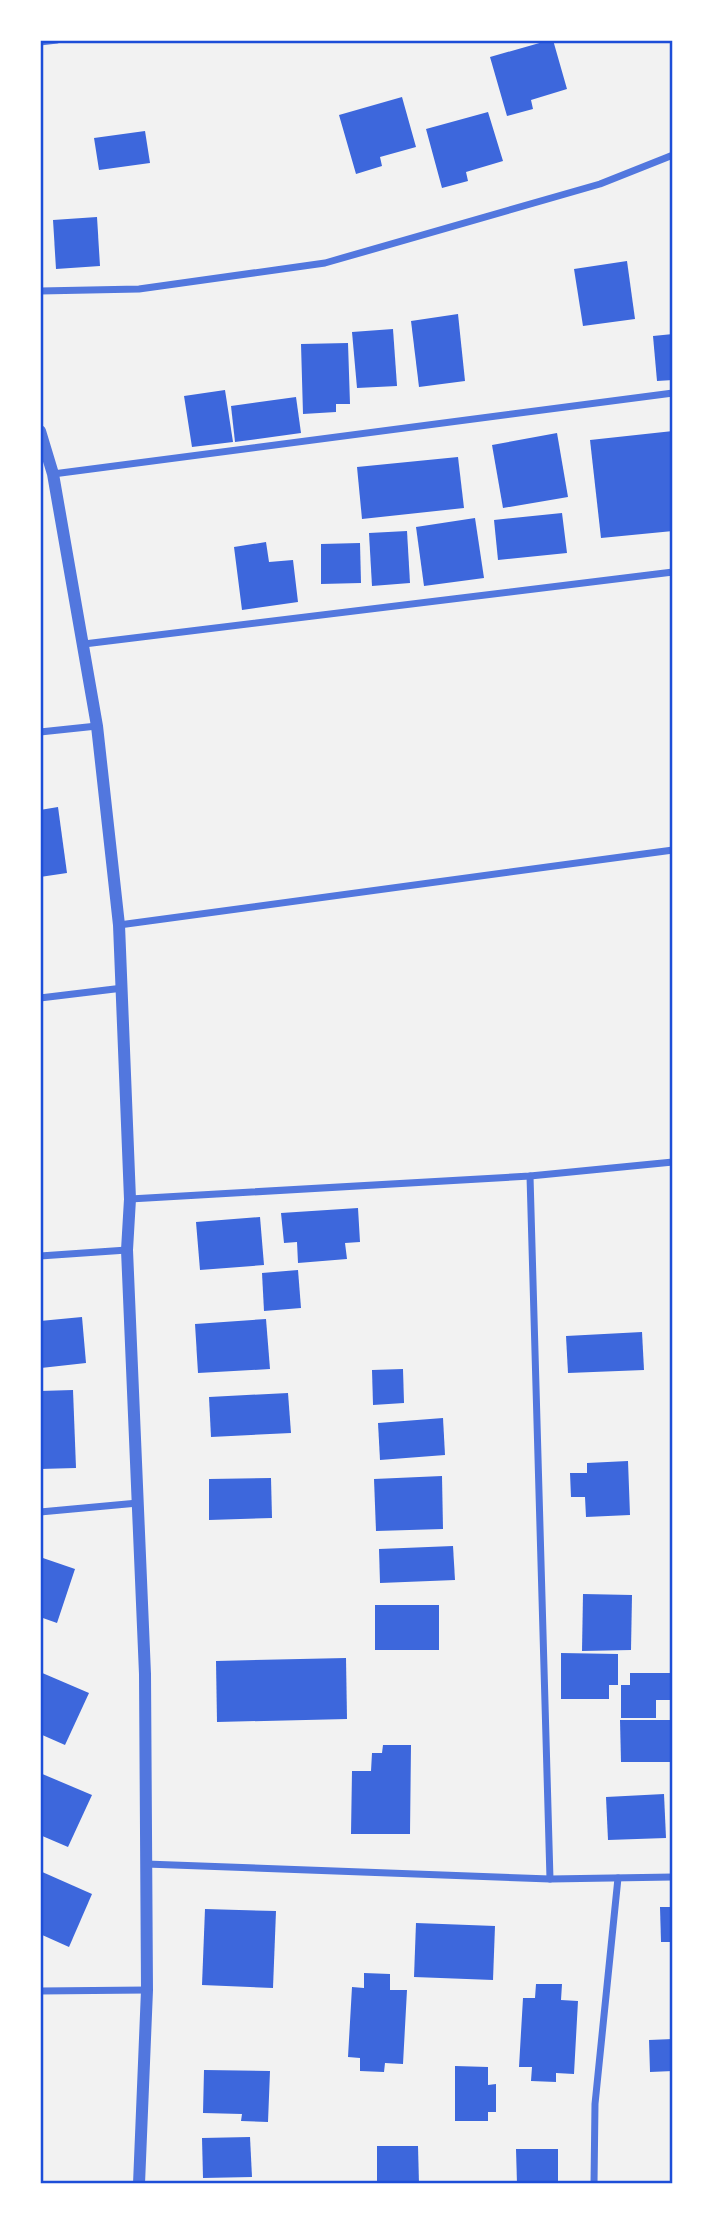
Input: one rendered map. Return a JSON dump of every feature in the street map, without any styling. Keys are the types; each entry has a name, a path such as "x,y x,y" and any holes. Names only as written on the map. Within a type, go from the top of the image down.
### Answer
{"street":[{"path":"40,42 57,40"},
{"path":"40,291 139,289 324,263 600,184 673,155"},
{"path":"53,474 673,393"},
{"path":"40,431 53,474 97,726 124,988 130,1199 127,1250 145,1675 147,1990 139,2184"},
{"path":"84,644 673,572"},
{"path":"40,732 97,726"},
{"path":"119,925 673,850"},
{"path":"40,998 124,988"},
{"path":"130,1199 530,1176 673,1161"},
{"path":"530,1176 550,1879"},
{"path":"40,1256 127,1250"},
{"path":"40,1512 138,1503"},
{"path":"146,1864 550,1879 673,1877"},
{"path":"594,2184 595,2104 618,1878"},
{"path":"40,1991 147,1990"}],"building":[{"path":"553,40 567,89 531,100 533,109 507,116 490,57"},
{"path":"402,97 416,147 380,157 382,166 356,174 339,115"},
{"path":"488,112 503,161 466,172 468,181 442,188 426,129"},
{"path":"145,131 150,163 99,170 94,138"},
{"path":"97,217 100,266 56,269 53,220"},
{"path":"627,261 635,319 583,326 574,269"},
{"path":"458,314 465,381 419,387 411,321"},
{"path":"393,329 397,386 357,388 352,332"},
{"path":"673,334 673,380 657,381 653,336"},
{"path":"348,343 350,404 336,404 336,412 303,414 301,344"},
{"path":"225,390 233,442 192,447 184,396"},
{"path":"296,397 301,433 235,442 231,406"},
{"path":"673,431 673,531 601,538 590,440"},
{"path":"557,433 568,497 503,508 492,445"},
{"path":"458,457 464,508 362,519 357,467"},
{"path":"562,513 567,553 498,560 494,520"},
{"path":"475,518 484,578 424,586 416,527"},
{"path":"407,531 410,583 372,586 369,533"},
{"path":"266,542 269,562 293,560 298,602 242,610 234,547"},
{"path":"360,543 361,583 321,584 321,544"},
{"path":"58,807 67,873 40,877 40,810"},
{"path":"358,1208 360,1242 345,1243 347,1259 298,1263 297,1242 284,1243 281,1213"},
{"path":"260,1217 264,1265 200,1270 196,1222"},
{"path":"298,1270 301,1308 264,1311 262,1273"},
{"path":"82,1317 86,1363 41,1368 40,1321"},
{"path":"266,1319 270,1369 198,1373 195,1324"},
{"path":"642,1332 644,1370 568,1373 566,1336"},
{"path":"403,1369 404,1403 373,1405 372,1370"},
{"path":"73,1390 76,1468 40,1469 40,1391"},
{"path":"288,1393 291,1433 211,1437 209,1397"},
{"path":"443,1418 445,1455 380,1460 378,1423"},
{"path":"628,1461 630,1515 586,1517 585,1497 571,1497 570,1473 587,1473 587,1463"},
{"path":"442,1476 443,1529 376,1531 374,1479"},
{"path":"271,1478 272,1518 209,1520 209,1479"},
{"path":"453,1546 455,1580 380,1583 379,1549"},
{"path":"40,1557 75,1569 57,1623 40,1617"},
{"path":"583,1594 632,1595 631,1650 582,1651"},
{"path":"375,1605 439,1605 439,1650 375,1650"},
{"path":"561,1653 618,1654 618,1685 609,1685 609,1699 561,1699"},
{"path":"346,1658 347,1719 217,1722 216,1661"},
{"path":"40,1672 89,1693 65,1745 40,1734"},
{"path":"630,1673 673,1673 673,1700 656,1700 656,1718 621,1718 621,1685 630,1685"},
{"path":"620,1720 673,1720 673,1762 621,1762"},
{"path":"383,1745 411,1745 410,1834 351,1834 352,1771 371,1771 372,1753 382,1753"},
{"path":"40,1773 92,1795 68,1847 40,1835"},
{"path":"664,1794 666,1838 608,1840 606,1797"},
{"path":"40,1871 92,1894 69,1947 40,1934"},
{"path":"660,1907 673,1907 673,1942 661,1942"},
{"path":"205,1909 276,1911 273,1988 202,1985"},
{"path":"416,1923 495,1926 493,1980 414,1977"},
{"path":"364,1973 390,1974 390,1990 407,1990 403,2064 385,2063 384,2072 360,2071 360,2058 348,2057 352,1987 364,1988"},
{"path":"536,1984 562,1984 561,2000 578,2001 574,2074 556,2073 556,2082 531,2081 532,2067 519,2067 523,1998 535,1998"},
{"path":"673,2039 673,2071 650,2072 649,2040"},
{"path":"455,2066 488,2067 488,2085 496,2084 496,2112 488,2112 488,2121 455,2121"},
{"path":"204,2070 270,2071 268,2122 241,2121 242,2114 203,2113"},
{"path":"250,2137 252,2177 203,2178 202,2138"},
{"path":"377,2146 418,2146 419,2184 377,2184"},
{"path":"516,2149 558,2149 558,2184 517,2184"}]}
